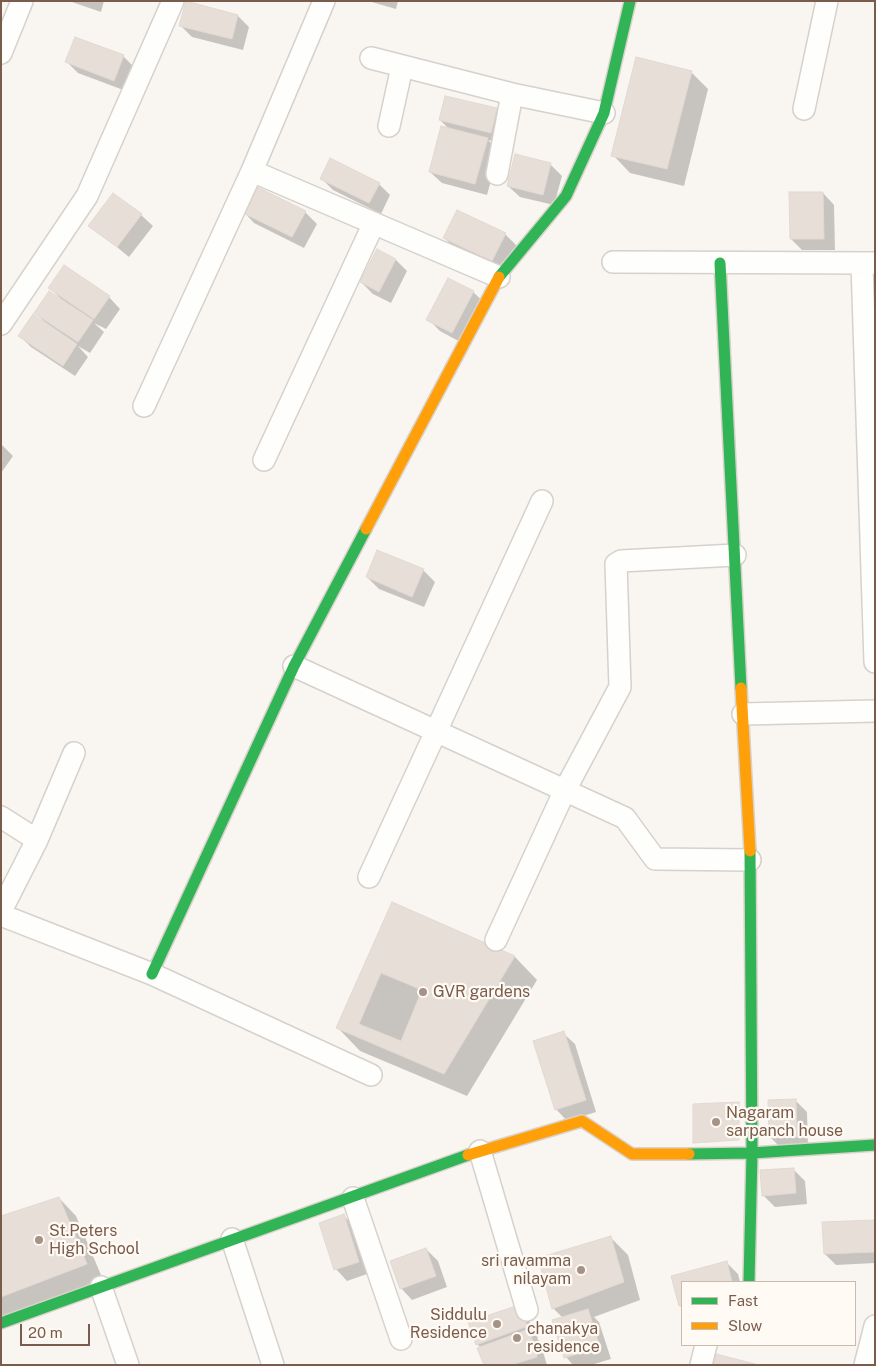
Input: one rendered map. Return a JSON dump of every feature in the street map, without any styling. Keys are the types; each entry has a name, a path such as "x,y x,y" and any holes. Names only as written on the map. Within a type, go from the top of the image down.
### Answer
{"street":[{"path":"1,53 22,1"},
{"path":"1,324 87,196 172,1"},
{"path":"144,406 252,171 324,1"},
{"path":"152,974 294,666 499,278 566,196 604,112 630,1"},
{"path":"804,109 827,1"},
{"path":"371,58 512,94 604,112"},
{"path":"389,126 402,67"},
{"path":"497,174 512,94"},
{"path":"252,171 499,278"},
{"path":"264,460 374,223"},
{"path":"614,262 868,263 875,662"},
{"path":"720,263 750,860 752,1153 749,1281"},
{"path":"369,877 542,501"},
{"path":"496,940 565,790 620,687 616,564 621,561 735,555"},
{"path":"294,666 625,818 655,858 750,860"},
{"path":"743,714 875,711"},
{"path":"1,911 37,840 74,753"},
{"path":"1,817 37,840"},
{"path":"1,915 152,974 371,1075"},
{"path":"1,1323 480,1151 582,1122 632,1154 752,1153 875,1145"},
{"path":"480,1151 528,1310"},
{"path":"353,1198 401,1339"},
{"path":"232,1240 272,1365"},
{"path":"101,1287 128,1365"},
{"path":"865,1365 875,1326"},
{"path":"701,1365 706,1346"}],"building":[{"path":"186,1 238,15 232,39 179,26"},
{"path":"75,37 124,55 114,81 65,62"},
{"path":"636,57 692,71 667,169 611,156"},
{"path":"445,96 497,108 491,133 439,120"},
{"path":"441,126 488,138 475,184 429,172"},
{"path":"515,154 551,163 543,195 507,186"},
{"path":"330,158 380,183 369,203 320,179"},
{"path":"255,186 306,211 292,237 241,212"},
{"path":"789,192 823,192 824,239 790,239"},
{"path":"113,193 142,214 117,247 88,226"},
{"path":"457,210 506,233 492,261 443,238"},
{"path":"377,249 396,259 379,292 360,282"},
{"path":"64,265 110,296 94,319 48,288"},
{"path":"448,278 474,291 452,333 426,320"},
{"path":"49,291 93,320 78,342 34,313"},
{"path":"33,314 77,344 63,366 18,336"},
{"path":"377,550 424,569 412,597 366,577"},
{"name":"GVR gardens","path":"392,902 515,956 444,1074 336,1028"},
{"path":"381,973 422,990 401,1041 359,1024"},
{"path":"564,1031 586,1100 555,1110 533,1041"},
{"path":"796,1099 797,1137 769,1138 768,1100"},
{"name":"Nagaram sarpanch house","path":"739,1102 739,1140 693,1143 693,1104"},
{"path":"794,1168 796,1193 762,1196 760,1170"},
{"name":"St.Peters High School","path":"59,1197 87,1264 1,1297 1,1216"},
{"path":"344,1214 359,1262 334,1270 319,1223"},
{"path":"875,1220 875,1252 824,1254 822,1222"},
{"name":"sri ravamma nilayam","path":"611,1236 624,1282 552,1309 538,1258"},
{"path":"426,1248 436,1276 400,1289 390,1261"},
{"path":"727,1261 732,1281 681,1281 681,1306 679,1306 671,1276"},
{"name":"Siddulu Residence","path":"516,1306 528,1326 476,1345 468,1322"},
{"path":"588,1309 600,1347 564,1358 552,1320"},
{"name":"chanakya residence","path":"529,1329 537,1357 511,1365 484,1365 477,1348"},
{"path":"716,1354 759,1365 714,1365"}],"traffic: fast":[{"path":"499,277 566,196 604,113 630,1"},
{"path":"720,263 741,688"},
{"path":"152,974 294,666 366,529"},
{"path":"749,1281 752,1153 750,851"},
{"path":"689,1154 752,1153 875,1145"},
{"path":"1,1323 468,1155"}],"traffic: slow":[{"path":"366,529 499,277"},
{"path":"741,688 750,851"},
{"path":"468,1155 582,1121 632,1154 689,1154"}],"place":[{"name":"GVR gardens","path":"423,992"},
{"name":"Nagaram sarpanch house","path":"716,1122"},
{"name":"St.Peters High School","path":"39,1240"},
{"name":"sri ravamma nilayam","path":"581,1270"},
{"name":"Siddulu Residence","path":"497,1324"},
{"name":"chanakya residence","path":"517,1338"}]}
